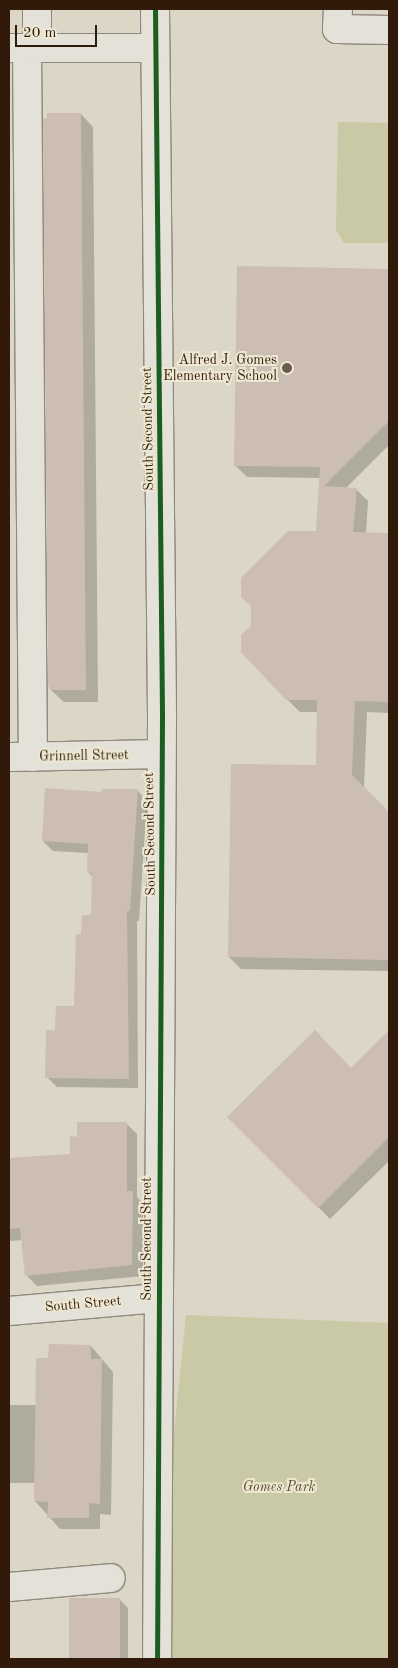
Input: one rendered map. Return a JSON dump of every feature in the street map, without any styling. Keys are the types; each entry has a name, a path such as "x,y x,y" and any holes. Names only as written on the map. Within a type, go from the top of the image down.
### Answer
{"street":[{"path":"21,757 24,48 37,9"},
{"name":"South Second Street","path":"155,9 160,754 157,1659"},
{"path":"338,9 337,29 389,30"},
{"path":"24,48 155,48"},
{"name":"Grinnell Street","path":"21,757 160,754"},
{"name":"South Street","path":"9,1311 158,1298"},
{"path":"9,1587 111,1578"}],"green space":[{"path":"338,122 389,123 389,243 344,243 336,230"},
{"name":"Gomes Park","path":"186,1315 389,1323 389,1659 172,1659 170,1472"}],"building":[{"path":"47,113 81,113 86,690 50,690 48,685 43,119 47,118"},
{"path":"237,266 389,269 389,421 324,486 357,488 353,532 389,533 389,702 355,701 352,775 389,812 389,960 228,957 231,764 316,765 317,700 286,700 241,652 241,635 251,626 251,606 241,597 241,578 288,531 316,531 320,467 234,466"},
{"path":"45,788 102,792 102,789 138,789 130,911 127,911 129,1079 45,1078 46,1030 55,1030 56,1006 74,1006 76,934 81,934 82,915 91,915 92,873 87,873 88,844 42,841"},
{"path":"315,1030 351,1068 389,1030 389,1137 318,1208 227,1117"},
{"path":"77,1122 127,1122 127,1191 133,1191 132,1265 25,1276 20,1228 9,1229 9,1158 70,1154 70,1136 77,1137"},
{"path":"49,1344 91,1345 91,1359 102,1359 100,1504 89,1503 89,1518 47,1518 48,1502 34,1501 36,1358 48,1358"},
{"path":"69,1598 120,1598 120,1659 69,1659"}],"cycle path":[{"path":"155,9 162,718 157,1659"}],"place":[{"name":"Alfred J. Gomes Elementary School","path":"287,368"}]}
